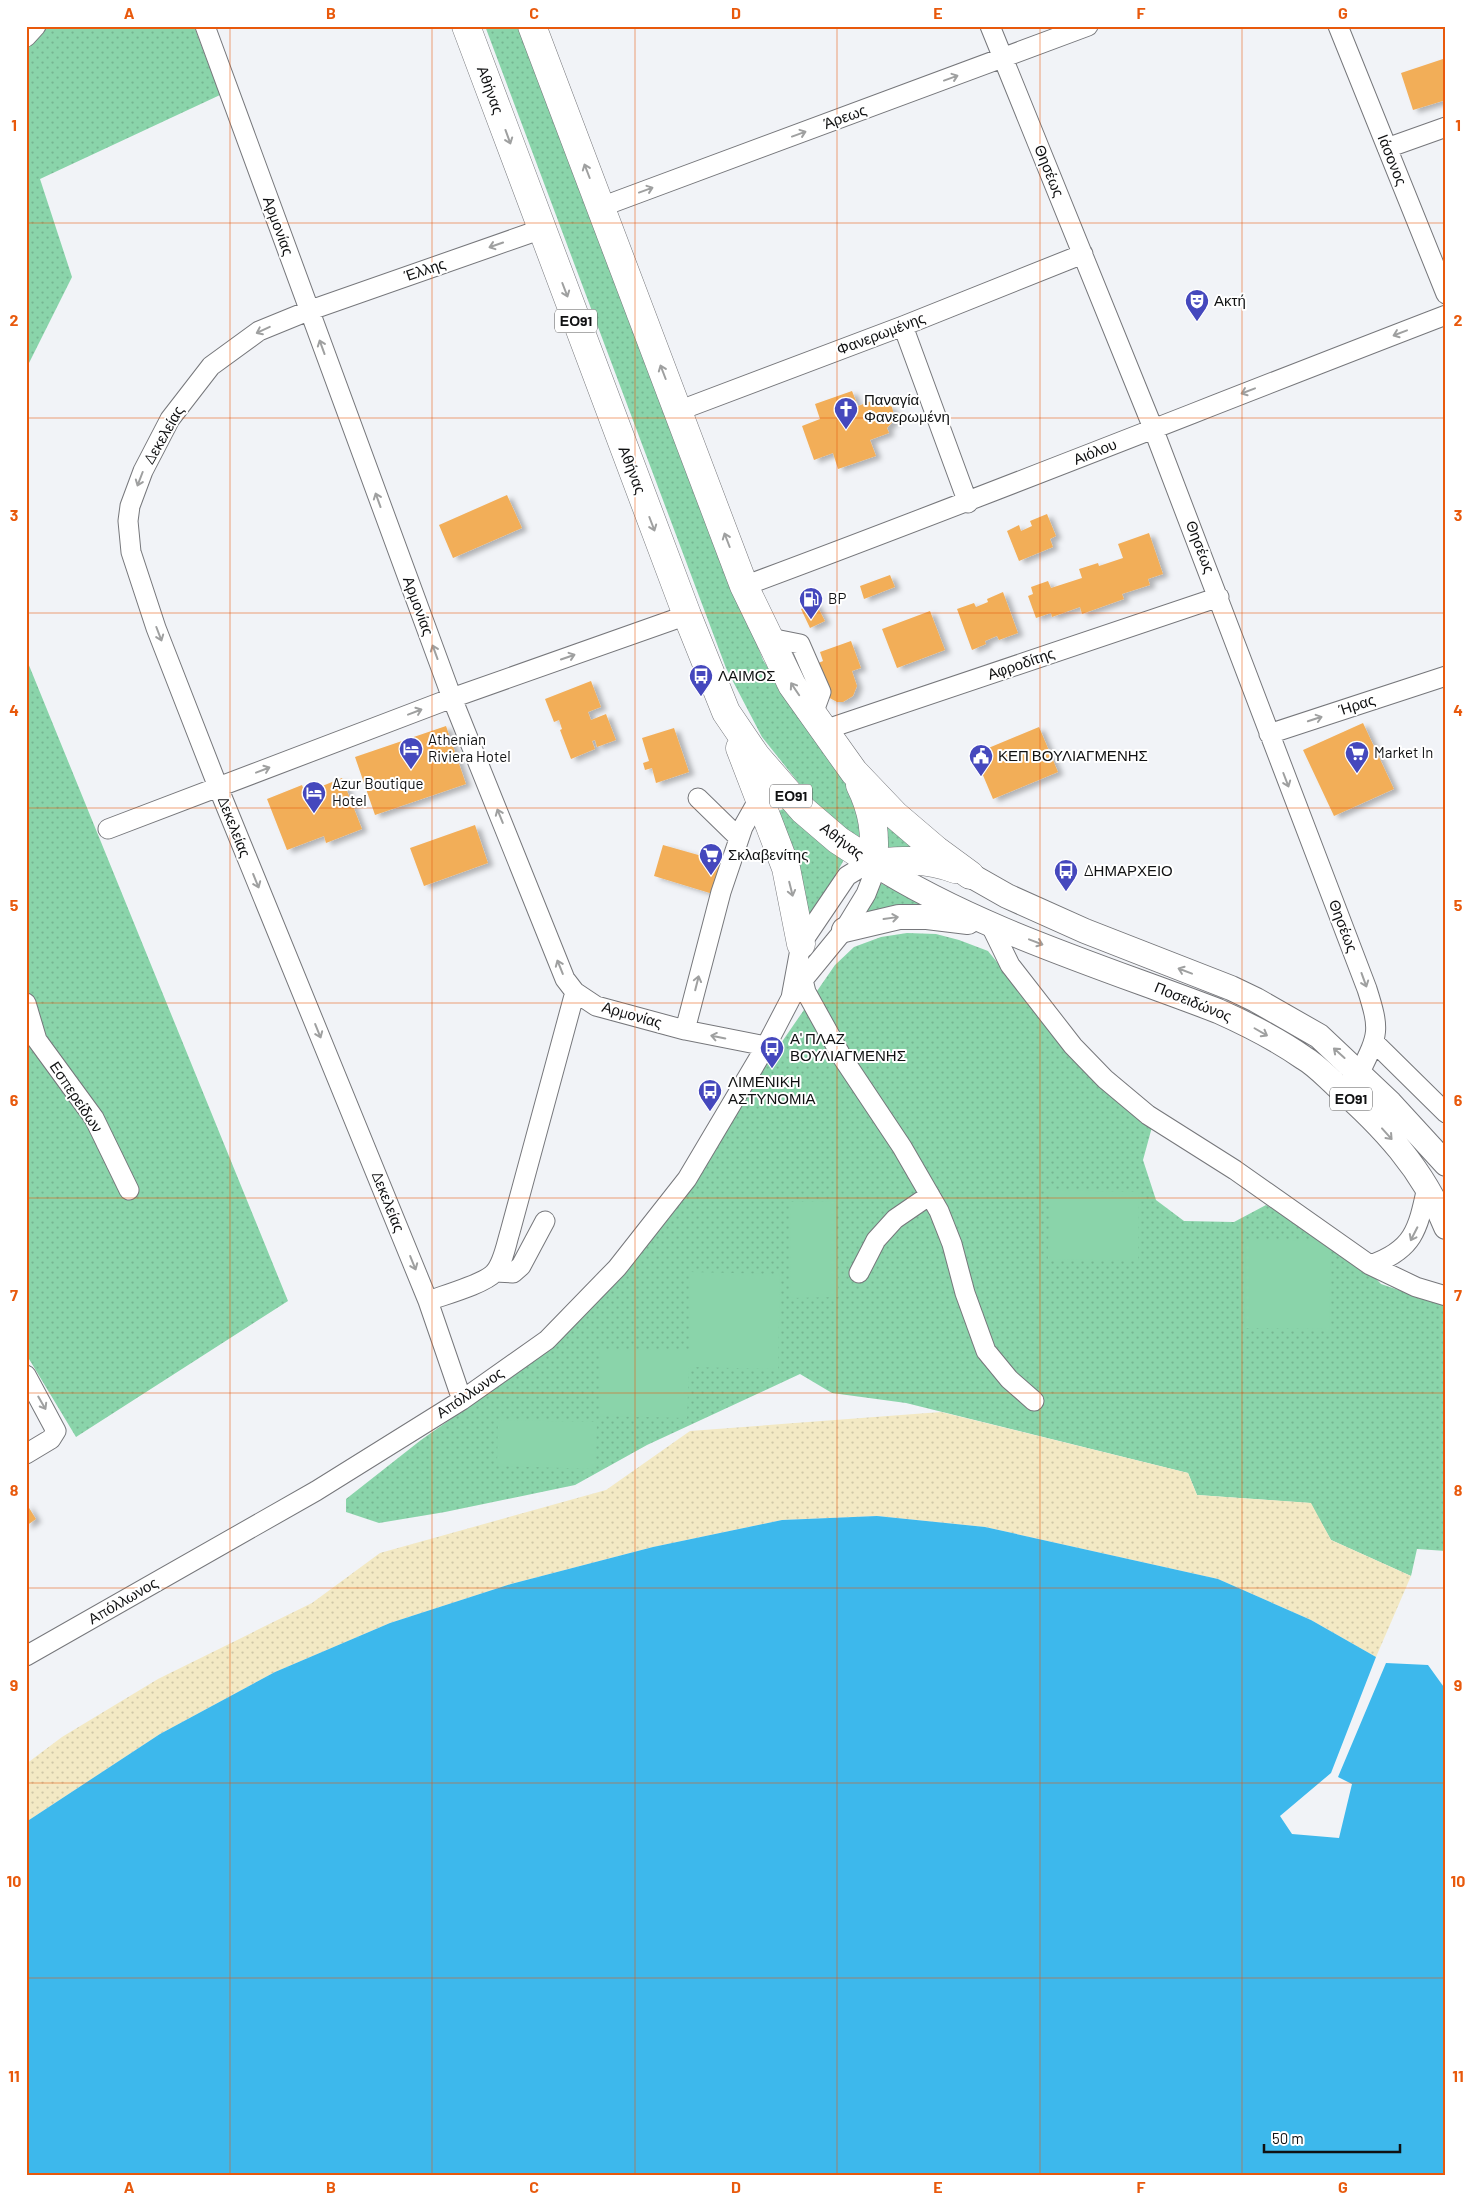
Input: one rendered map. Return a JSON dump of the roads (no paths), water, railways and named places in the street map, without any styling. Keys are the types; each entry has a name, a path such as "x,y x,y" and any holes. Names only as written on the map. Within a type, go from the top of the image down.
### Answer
{"highway":[{"name":"Αθήνας","path":"466,26 686,615 726,712 756,756 803,810 838,840 873,863"},
{"name":"ΕΟ91","path":"532,26 744,586 792,684 854,772"},
{"path":"726,712 786,868 795,905 801,944"},
{"path":"854,772 867,799 874,823 873,863 914,860 930,861 970,875"},
{"name":"Ποσειδώνος","path":"854,772 895,815 936,850 970,875"}],"main road":[{"name":"Ποσειδώνος","path":"873,863 907,884 990,924 1218,1011 1246,1024 1306,1058 1385,1132 1414,1165 1427,1187 1446,1228"},
{"name":"Ποσειδώνος","path":"970,875 1006,896 1085,931 1256,1000 1319,1036 1360,1072 1446,1164"},
{"path":"844,930 899,917 928,917 990,924"}],"street":[{"path":"26,37 36,26"},
{"name":"Αρμονίας","path":"205,26 308,311 452,698 562,970 575,992 596,1006 685,1030 766,1046"},
{"name":"Θησέως","path":"990,26 1153,428 1219,597 1367,990 1377,1019 1375,1043 1360,1072"},
{"name":"Άρεως","path":"600,206 1004,59 1088,26"},
{"name":"Ιάσονος","path":"1338,26 1446,294"},
{"path":"1387,148 1446,127"},
{"name":"Έλλης","path":"308,311 542,229"},
{"name":"Φανερωμένης","path":"678,411 903,326 1083,254"},
{"name":"Δεκελείας","path":"308,311 259,331 211,366 170,419 143,471 130,506 128,522 131,552 156,628 218,787 428,1301 462,1400"},
{"name":"Αιόλου","path":"744,586 968,503 1153,428 1446,315"},
{"path":"903,326 968,503"},
{"name":"Αφροδίτης","path":"818,722 1219,597"},
{"path":"108,829 452,698 686,615"},
{"name":"Ήρας","path":"1269,734 1446,676"},
{"path":"685,1030 720,892 739,838 760,797"},
{"path":"698,798 739,838"},
{"path":"873,863 872,876 866,894 844,930 803,980 791,998 801,944 848,876 860,868 873,863"},
{"path":"990,924 1010,965 1072,1046 1105,1079 1148,1115 1235,1170 1370,1265 1416,1286 1446,1296"},
{"path":"803,980 806,992 842,1057 902,1147 939,1211 952,1244 965,1294 986,1351 1009,1378 1034,1401"},
{"path":"428,1301 486,1279 495,1272 506,1246 575,992"},
{"name":"Απόλλωνος","path":"26,1656 316,1491 462,1400 546,1340 617,1268 686,1179 766,1046 791,998"},
{"name":"Εσπερείδων","path":"26,1003 37,1040 94,1118 130,1190"},
{"path":"1375,1043 1446,1113"},
{"path":"1370,1265 1388,1259 1403,1248 1412,1238 1420,1221 1427,1187"},
{"path":"859,1273 876,1240 895,1219 930,1195"},
{"path":"495,1272 513,1274 521,1266 545,1221"},
{"path":"26,1375 56,1431 51,1439 26,1454"}],"water":[{"path":"877,1516 985,1527 1218,1579 1311,1620 1376,1657 1331,1773 1280,1816 1292,1834 1339,1838 1352,1784 1338,1777 1386,1663 1428,1665 1446,1690 1446,2175 26,2175 26,1822 160,1734 275,1672 390,1623 511,1584 653,1547 782,1520"}],"place":[{"name":"Ακτή","path":"1197,322"},
{"name":"Παναγία Φανερωμένη","path":"846,430"},
{"name":"BP","path":"811,620"},
{"name":"ΛΑΙΜΟΣ","path":"701,697"},
{"name":"Athenian Riviera Hotel","path":"411,770"},
{"name":"Market In","path":"1357,774"},
{"name":"ΚΕΠ ΒΟΥΛΙΑΓΜΕΝΗΣ","path":"981,777"},
{"name":"Azur Boutique Hotel","path":"314,814"},
{"name":"Σκλαβενίτης","path":"711,876"},
{"name":"ΔΗΜΑΡΧΕΙΟ","path":"1066,892"},
{"name":"Α' ΠΛΑΖ ΒΟΥΛΙΑΓΜΕΝΗΣ","path":"772,1069"},
{"name":"ΛΙΜΕΝΙΚΗ ΑΣΤΥΝΟΜΙΑ","path":"710,1112"}]}
